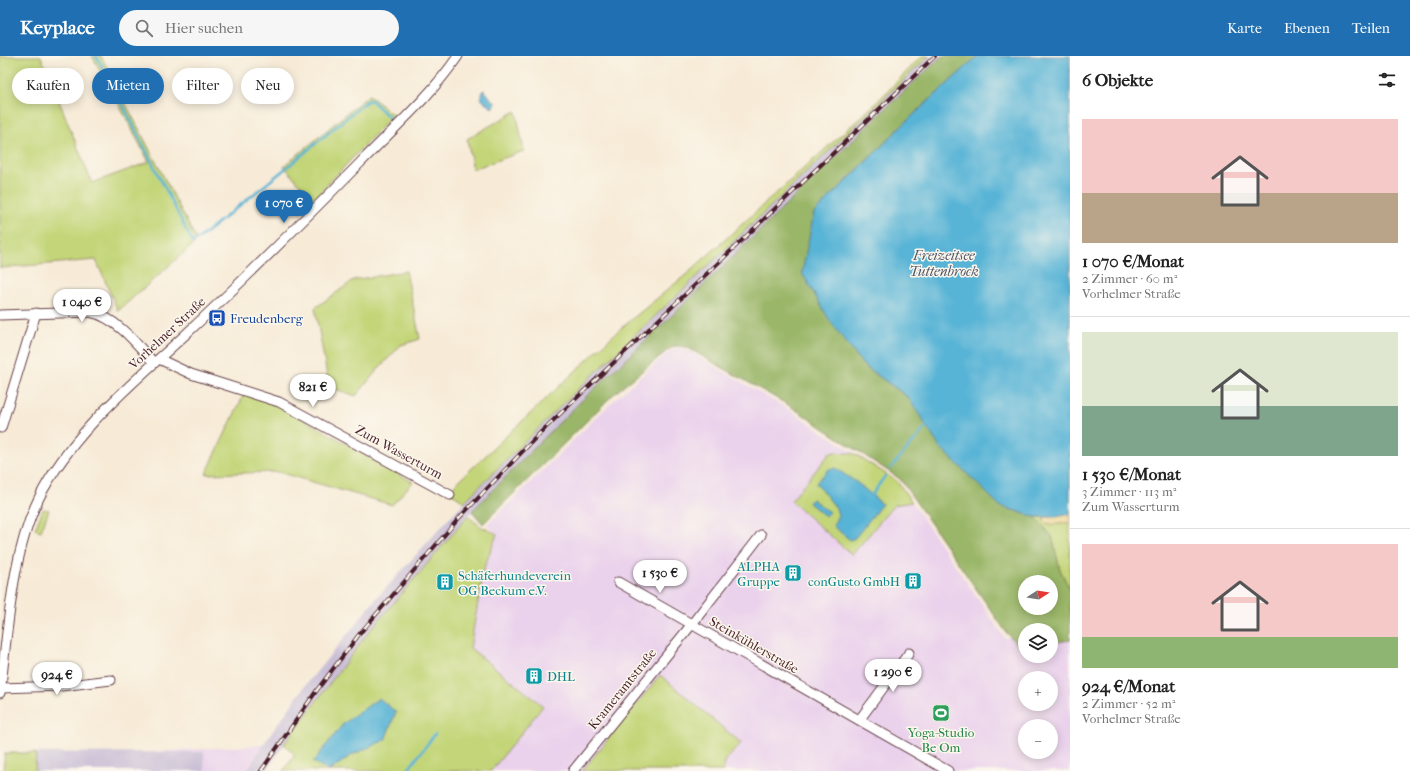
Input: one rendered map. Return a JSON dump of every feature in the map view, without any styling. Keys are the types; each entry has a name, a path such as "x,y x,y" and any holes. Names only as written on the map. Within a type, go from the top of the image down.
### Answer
{"street":[{"name":"Vorhelmer Straße","path":"111,680 61,686 0,690 15,578 25,535 39,498 77,440 156,361 210,312 320,204 448,71 458,56"},
{"path":"0,314 90,312 99,314 108,318 156,361"},
{"path":"2,428 36,313"},
{"name":"Zum Wasserturm","path":"156,361 191,374 279,402 450,495"},
{"name":"Steinkühlerstraße","path":"761,535 692,624 860,719 948,771"},
{"path":"618,582 692,624"},
{"name":"Krameramtstraße","path":"573,771 692,624"},
{"path":"860,719 909,653"}],"shaded area":[{"path":"929,56 942,56 574,408 472,511 368,633 284,744 267,771 247,771 263,745 305,686 376,599 464,502 572,395"},
{"path":"677,348 687,350 788,409 897,481 1005,638 1010,637 1018,646 1018,663 1058,663 1058,641 1070,640 1070,771 491,771 543,706 470,648 484,568 497,534 487,525 616,398 670,351"},
{"path":"263,745 247,771 3,771 108,755"},
{"path":"204,752 205,771 3,771 5,753"}],"green space":[{"path":"0,56 41,56 46,68 12,68 12,104 60,104 92,183 149,162 119,104 126,104 197,241 118,311 96,260 0,268"},
{"path":"92,56 101,56 107,68 99,68"},
{"path":"922,56 929,56 572,395 464,502 448,491 620,329 688,273 874,105"},
{"path":"942,56 978,56 910,118 814,213 863,365 908,397 1000,506 1035,517 1052,536 1060,570 1070,589 1070,640 1058,642 1058,623 1018,623 1018,646 1006,632 900,479 790,406 686,347 675,346 668,350 614,394 483,524 472,511 574,408"},
{"path":"369,95 393,115 313,200 284,166"},
{"path":"516,111 524,151 473,169 467,139"},
{"path":"406,271 420,339 401,345 379,368 356,396 329,387 315,308 354,280"},
{"path":"244,394 277,404 413,482 392,505 278,472 206,474"},
{"path":"836,452 855,454 897,481 912,502 894,505 852,555 791,501 830,453"},
{"path":"43,509 49,510 41,531 35,529"},
{"path":"1070,514 1069,589 1060,570 1052,537 1035,517 1056,517"},
{"path":"468,516 480,526 497,534 484,568 470,648 543,706 491,771 283,771 295,755 284,744 368,633"},
{"path":"660,675 741,743 726,760 723,771 582,771"},
{"path":"5,753 36,753 35,771 3,771"}],"sand":[{"path":"1070,514 1070,522 1054,524 1044,522 1044,517"}],"water":[{"name":"Freizeitsee Tuttenbrock","path":"978,56 1070,56 1070,514 1056,517 1035,517 1000,506 939,446 908,397 863,365 830,321 802,273 814,213 910,118"},
{"path":"484,90 496,103 492,108 480,98"},
{"path":"835,468 859,484 882,504 855,538 850,540 833,526 838,515 836,508 816,483 829,469"},
{"path":"812,499 829,512 825,516 809,503"},
{"path":"379,698 396,712 385,740 352,755 329,771 313,762 343,724"}],"waterway":[{"path":"96,56 109,78 193,243 367,101 371,100 391,119"},
{"path":"890,469 927,426"},
{"path":"872,495 885,476"},
{"path":"407,771 435,734"}],"railway":[{"path":"261,771 317,690 361,632 460,517 541,432 935,56"}],"place":[{"name":"Freudenberg","path":"217,318"},
{"name":"ALPHA Gruppe","path":"793,573"},
{"name":"conGusto GmbH","path":"913,581"},
{"name":"Schäferhundeverein OG Beckum e.V.","path":"445,582"},
{"name":"DHL","path":"534,676"},
{"name":"Yoga-Studio Be Om","path":"941,713"}]}
